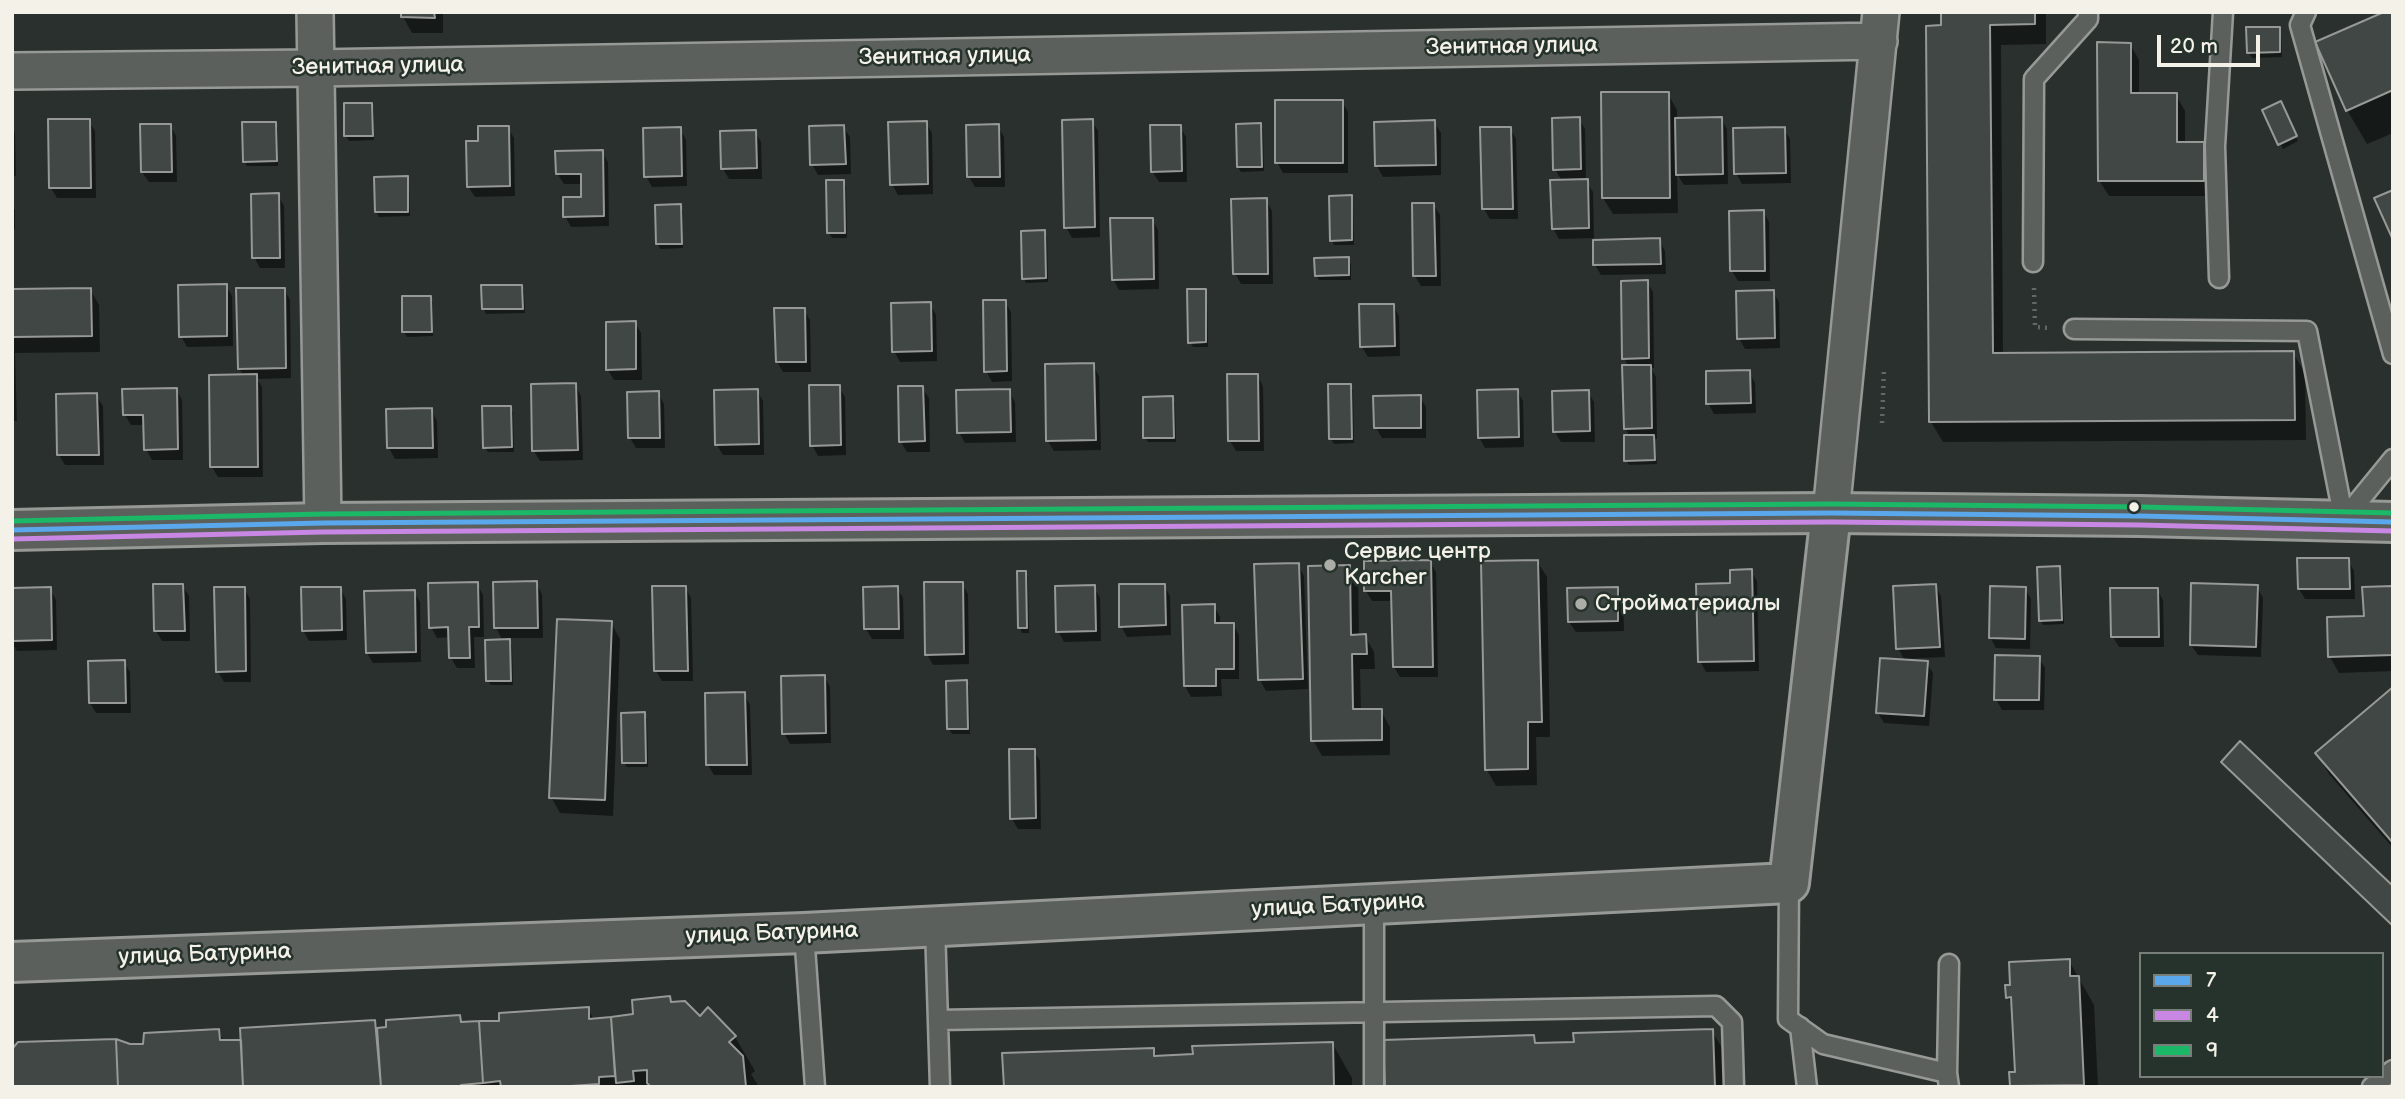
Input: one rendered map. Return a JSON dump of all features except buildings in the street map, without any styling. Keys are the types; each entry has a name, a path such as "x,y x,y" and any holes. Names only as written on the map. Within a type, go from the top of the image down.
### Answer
{"main road":[{"path":"1789,883 1831,513"},
{"path":"12,530 323,523 1831,513 2393,522"},
{"name":"улица Батурина","path":"12,962 804,933 1789,883"}],"street":[{"path":"315,12 323,523"},
{"path":"1831,513 1880,27"},
{"name":"Зенитная улица","path":"12,71 315,68 1880,27"}],"lane":[{"path":"2033,262 2034,79 2088,19 2088,12"},
{"path":"2219,278 2215,146 2223,12"},
{"path":"2305,12 2300,25 2393,354"},
{"path":"2074,329 2307,331 2344,520"},
{"path":"2344,520 2393,459"},
{"path":"1789,883 1788,1019 1823,1044 1948,1080 1949,964"},
{"path":"1374,904 1374,1087"},
{"path":"935,926 940,1087"},
{"path":"804,933 815,1087"},
{"path":"938,1020 1716,1006 1732,1021 1734,1087"},
{"path":"1800,1027 1807,1087"}],"path":[{"path":"2033,262 2035,327 2074,329"},
{"path":"1882,423 1884,356"}],"transit line":[{"name":"9","path":"12,521 323,514 1831,504 2393,513"},
{"name":"7","path":"12,530 323,523 1831,513 2393,522"},
{"name":"4","path":"12,539 323,532 1831,522 2393,531"}],"place":[{"name":"Сервис центр Karcher","path":"1330,565"},
{"name":"Стройматериалы","path":"1581,604"}]}
